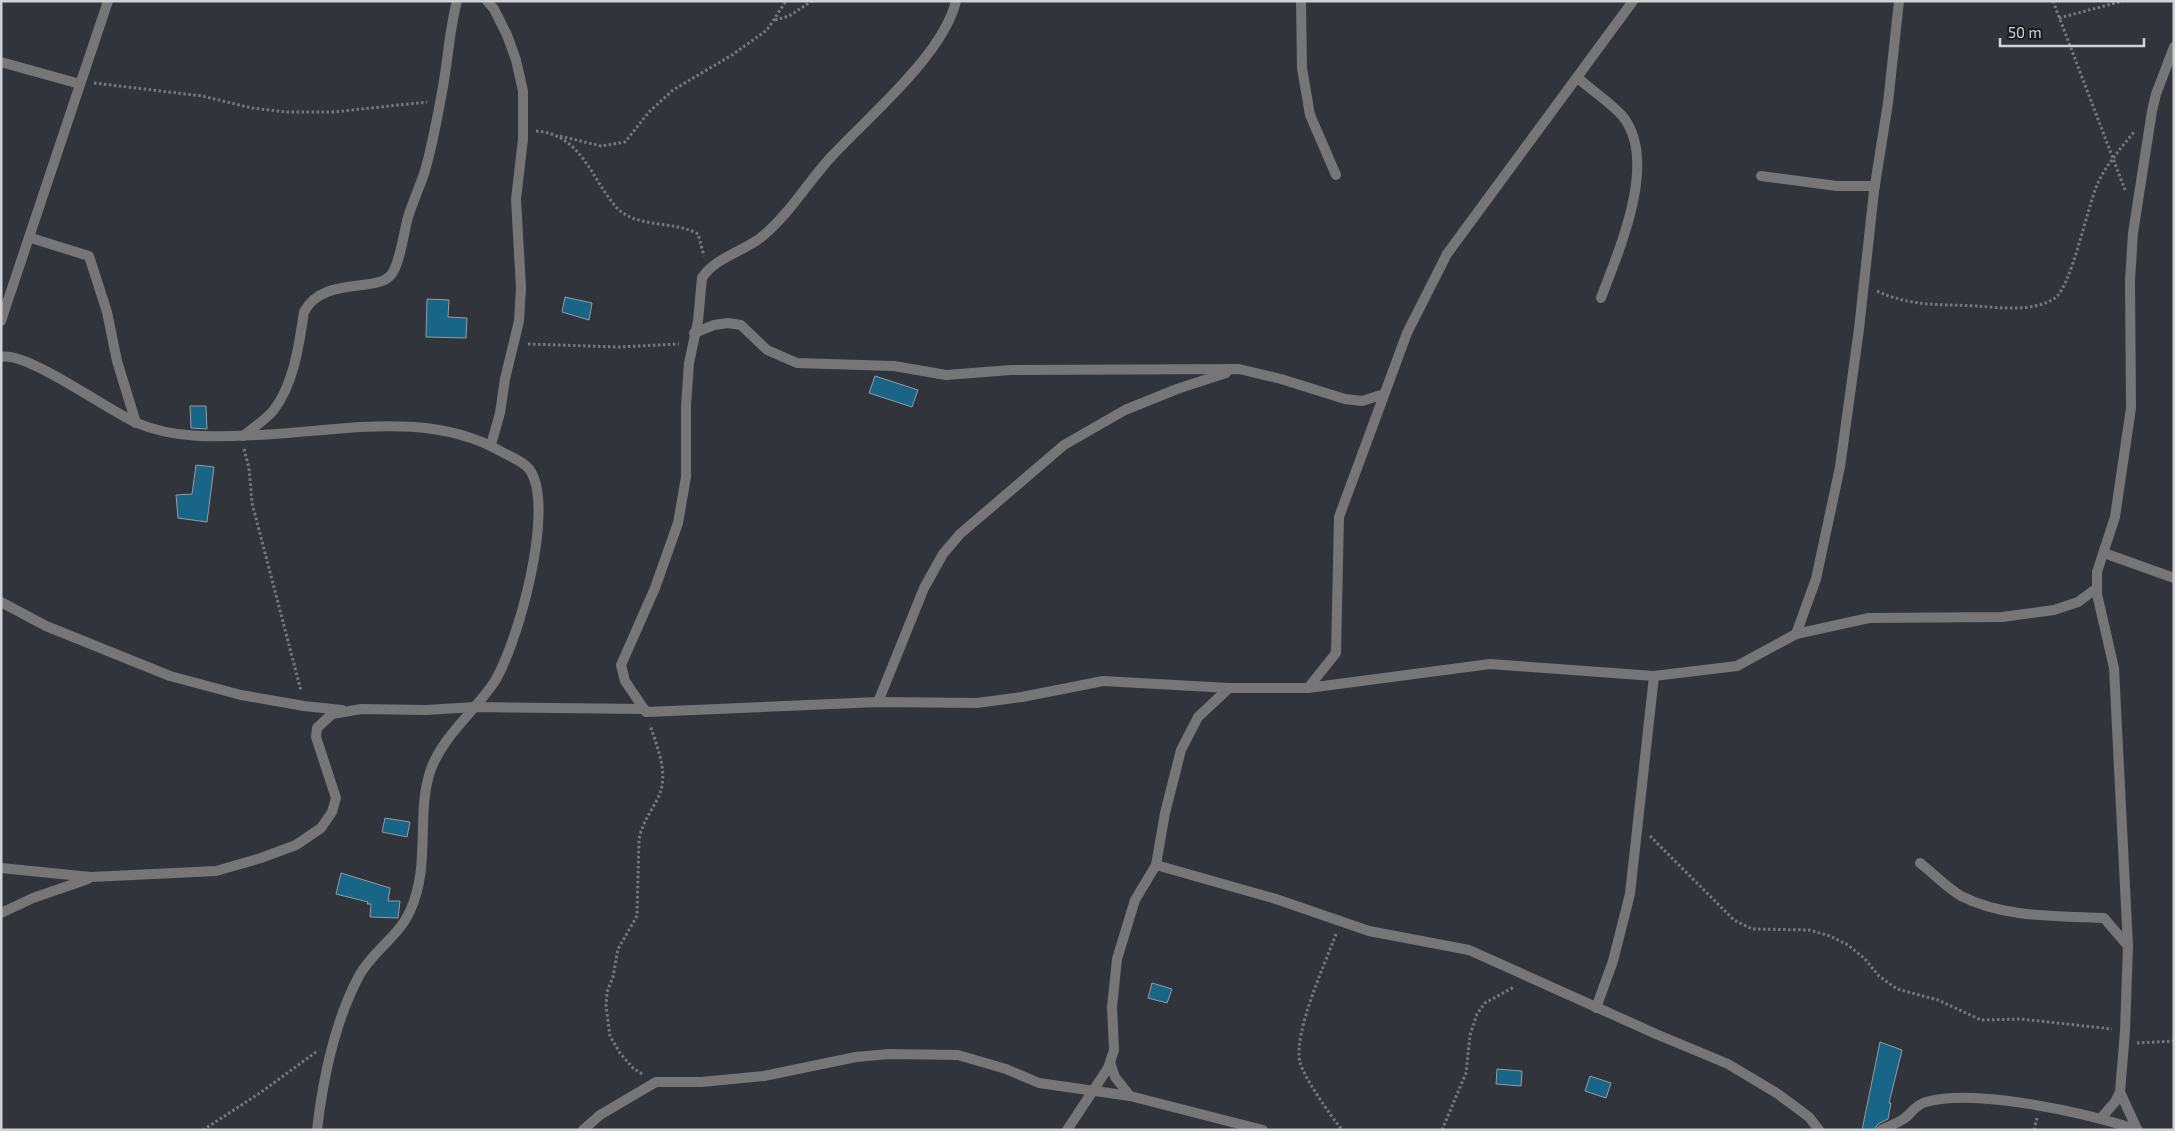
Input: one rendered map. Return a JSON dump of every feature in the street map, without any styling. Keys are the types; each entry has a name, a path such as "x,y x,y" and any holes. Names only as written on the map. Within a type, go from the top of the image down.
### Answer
{"street":[{"path":"1,321 108,1"},
{"path":"241,436 272,412 284,393 293,368 304,312 308,304 314,298 328,292 344,287 384,280 393,273 409,215 424,173 440,101 456,1"},
{"path":"487,1 494,9 507,35 516,60 523,91 523,131 517,188 521,288 515,343 505,379 500,413 490,445"},
{"path":"645,711 625,681 621,665 655,588 678,523 686,477 686,406 693,338 698,321 700,282 705,273 763,236 774,226 831,158 919,63 943,33 956,1"},
{"path":"1301,1 1302,68 1310,115 1336,175"},
{"path":"1308,688 1336,653 1339,517 1407,333 1447,254 1633,1"},
{"path":"1796,634 1816,579 1840,467 1875,186 1888,103 1899,1"},
{"path":"2101,1118 2115,1102 2120,1092 2125,1030 2128,946 2114,668 2097,588 2097,572 2116,509 2131,408 2130,281 2132,233 2152,111 2156,94 2174,48"},
{"path":"1,62 81,82"},
{"path":"1578,78 1624,118 1632,133 1636,152 1635,193 1630,219 1601,298"},
{"path":"1761,176 1837,186 1875,186"},
{"path":"30,238 89,256 107,312 117,361 136,423"},
{"path":"693,338 714,325 728,323 741,325 767,350 797,363 894,366 946,374 1011,370 1239,369 1281,379 1345,399 1367,400 1384,394"},
{"path":"1,357 9,355 32,363 136,423 160,432 201,437 378,426 412,427 459,434 490,445 528,466 536,481 536,532 532,570 512,643 494,682 452,734 430,771 426,792 421,878 410,912 359,976 334,1038 317,1130"},
{"path":"878,702 924,588 943,554 983,513 1064,445 1125,410 1177,389 1239,369"},
{"path":"2104,553 2174,578"},
{"path":"1,602 46,626 170,676 241,695 304,706 346,710 426,710 475,707 645,711 878,702 977,704 1022,698 1102,681 1229,688 1308,688 1490,664 1654,676 1737,666 1796,634 1869,618 2002,617 2054,610 2078,602 2097,588"},
{"path":"1596,1008 1625,918 1630,894 1654,676"},
{"path":"1067,1130 1093,1092 1110,1062 1114,1050 1112,1007 1117,959 1135,900 1156,865 1165,813 1181,750 1198,717 1229,688"},
{"path":"1,868 91,878 216,871 261,858 296,844 321,828 332,812 336,798 316,737 317,728 332,714 346,710"},
{"path":"1920,863 1960,896 1995,908 2016,912 2104,918 2128,946"},
{"path":"1156,865 1276,899 1369,931 1469,950 1596,1008 1728,1064 1778,1094 1809,1117 1819,1130"},
{"path":"1,913 33,898 91,878"},
{"path":"583,1130 600,1116 656,1082 701,1082 764,1076 856,1058 889,1054 952,1055 1006,1069 1039,1084 1130,1096 1263,1130"},
{"path":"1110,1062 1115,1078 1130,1096"},
{"path":"2120,1092 2138,1130"},
{"path":"1880,1130 1900,1125 1917,1106 1926,1102 1980,1099 2041,1107 2101,1118 2138,1130"}],"path":[{"path":"523,131 543,132 601,146 625,142 649,112 673,90 732,55 767,30 786,1"},
{"path":"774,20 789,16 812,1"},
{"path":"2053,1 2113,158"},
{"path":"2059,18 2123,1"},
{"path":"81,82 202,96 252,108 286,112 334,112 440,101"},
{"path":"1864,276 1866,286 1888,296 1915,304 1998,307 2046,303 2062,293 2066,286 2097,186 2113,158 2152,111"},
{"path":"560,136 579,152 617,208 634,219 685,228 698,234 704,258 705,273"},
{"path":"515,343 658,347 693,338"},
{"path":"241,436 249,468 252,503 296,667 304,706"},
{"path":"645,711 665,777 662,789 642,828 639,839 637,916 618,949 613,977 607,992 606,1006 610,1036 620,1053 633,1068 656,1082"},
{"path":"1638,824 1734,920 1752,929 1809,930 1830,936 1866,959 1879,976 1897,989 1938,1000 1981,1020 2021,1019 2125,1030"},
{"path":"1340,921 1301,1034 1299,1055 1306,1074 1342,1130"},
{"path":"1442,1130 1466,1073 1470,1035 1477,1014 1485,1003 1531,979"},
{"path":"204,1130 290,1072 334,1038"},
{"path":"2124,1044 2174,1041"}],"building":[{"path":"565,297 592,303 589,320 562,312"},
{"path":"427,299 449,300 448,317 467,318 466,338 426,337"},
{"path":"875,376 918,390 912,407 869,393"},
{"path":"190,406 206,406 207,429 191,428"},
{"path":"196,465 214,467 207,522 178,518 176,495 192,494"},
{"path":"385,818 410,822 407,837 382,832"},
{"path":"341,873 390,888 388,901 400,901 398,918 370,917 371,904 336,894"},
{"path":"1152,983 1172,989 1167,1003 1148,998"},
{"path":"1880,1042 1902,1050 1889,1103 1891,1103 1888,1119 1878,1124 1874,1130 1862,1130"},
{"path":"1497,1069 1522,1071 1521,1086 1496,1084"},
{"path":"1590,1076 1611,1083 1606,1098 1585,1091"}]}
